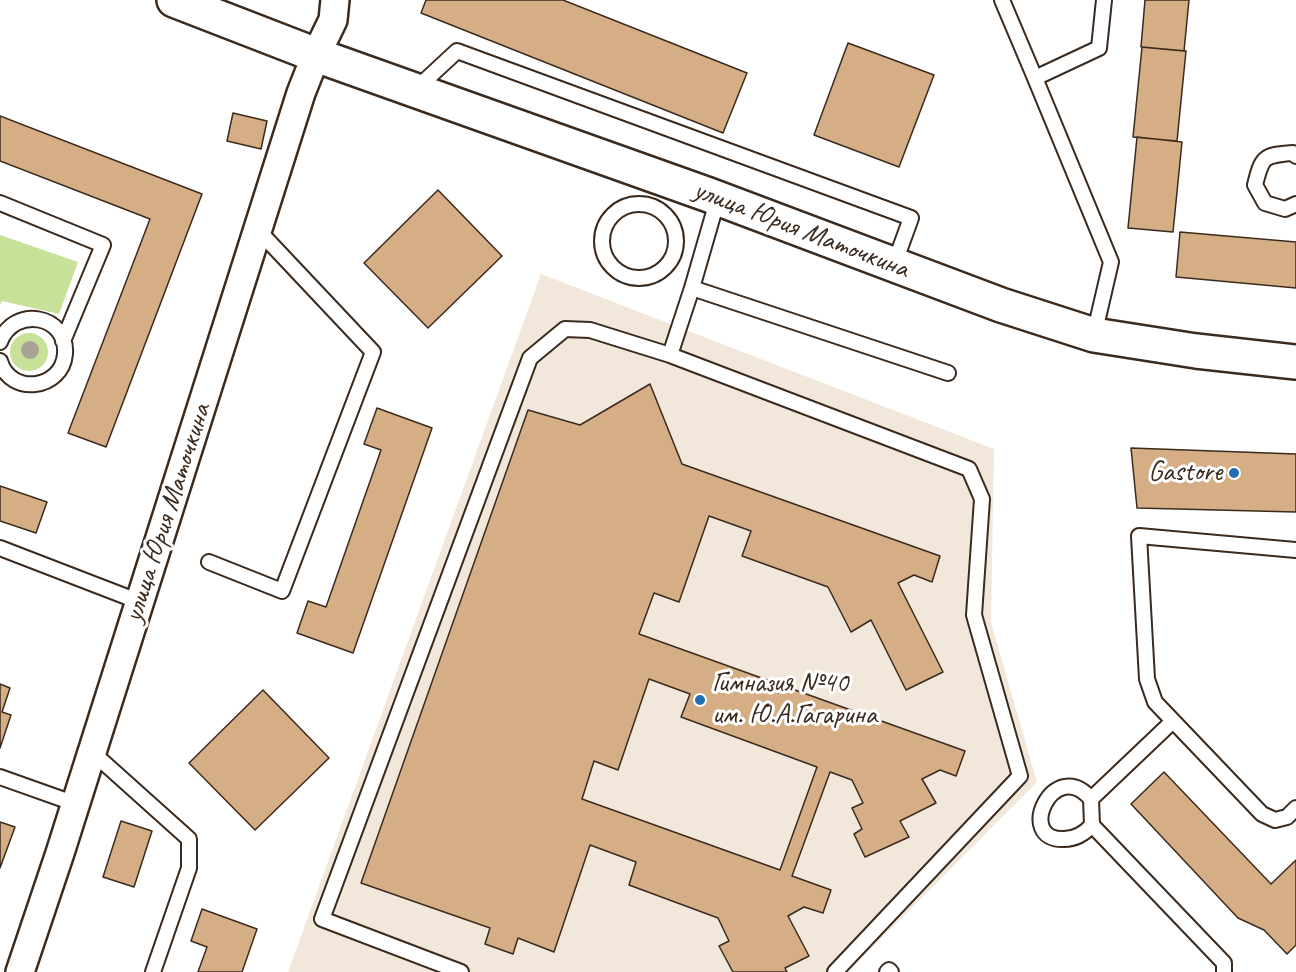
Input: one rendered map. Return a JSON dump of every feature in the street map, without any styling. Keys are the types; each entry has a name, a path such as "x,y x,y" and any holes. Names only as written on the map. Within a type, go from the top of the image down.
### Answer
{"street":[{"name":"улица Юрия Маточкина","path":"174,0 316,55 415,90 649,189 718,198 1001,305 1094,335 1196,351 1296,362"},
{"name":"улица Юрия Маточкина","path":"20,972 76,804 301,93 333,20 335,0"}],"lane":[{"path":"1002,0 1111,262 1094,335"},
{"path":"1035,78 1099,48 1104,0"},
{"path":"415,90 457,51 479,59 911,218 894,265"},
{"path":"1296,156 1293,153 1272,154 1260,164 1255,185 1265,202 1285,209 1296,204"},
{"path":"649,189 657,208 666,215 675,232 675,250 663,270 652,277 640,279 628,277 616,272 608,262 602,251 601,238 610,216 621,208 633,204 649,189"},
{"path":"670,355 718,198"},
{"path":"0,203 103,245 63,341"},
{"path":"209,562 282,591 373,352 258,230"},
{"path":"692,288 948,373"},
{"path":"0,342 9,327 19,321 29,318 40,319 58,331 65,352 58,373 39,385 17,382 7,375 0,362"},
{"path":"460,972 322,919 530,358 565,329 590,330 670,355 969,469 982,499 974,615 1020,776 835,972"},
{"path":"1296,550 1139,536 1147,679 1155,702 1262,814 1275,820 1287,817 1296,808"},
{"path":"0,548 140,602"},
{"path":"1091,799 1173,721"},
{"path":"92,752 189,840 189,868 153,972"},
{"path":"0,777 76,804"},
{"path":"1092,825 1082,834 1068,839 1059,839 1047,834 1041,826 1041,808 1047,798 1064,788 1084,791 1091,799 1092,825 1224,963 1224,972"}],"shaded area":[{"name":"Гимназия №40 им. Ю.А.Гагарина","path":"541,274 994,449 991,622 1037,782 848,972 288,972"}],"green space":[{"path":"0,235 78,262 59,314 2,301 0,305"},
{"path":"29,333 42,339 48,352 42,365 29,371 16,365 10,352 16,339"}],"building":[{"path":"426,0 563,0 747,73 723,133 421,13"},
{"path":"1145,0 1189,0 1184,51 1141,47"},
{"path":"848,43 934,75 899,167 814,135"},
{"path":"1142,47 1186,51 1177,141 1133,137"},
{"path":"233,113 267,121 261,149 227,141"},
{"path":"0,116 202,194 106,447 68,433 150,219 0,161"},
{"path":"1137,137 1182,142 1173,232 1128,228"},
{"path":"438,190 502,256 428,328 364,263"},
{"path":"1180,232 1296,242 1296,288 1176,277"},
{"name":"Гимназия №40 им. Ю.А.Гагарина","path":"650,384 682,464 940,556 932,582 914,575 898,583 943,672 906,690 871,620 851,632 828,587 742,556 751,531 709,516 679,602 654,593 639,634 965,751 956,776 940,770 922,779 936,803 900,821 909,837 865,857 854,834 862,829 852,808 863,803 852,780 830,772 792,876 831,890 823,913 804,907 788,916 809,956 785,968 787,972 733,972 719,946 729,941 718,918 629,885 636,862 590,845 554,952 518,938 513,954 485,944 490,928 361,883 528,410 580,425","holes":["649,679 690,694 681,717 817,767 780,870 582,799 594,761 618,770"]},
{"path":"377,408 432,428 353,653 297,633 308,601 326,607 381,450 364,444"},
{"path":"1131,448 1296,454 1296,512 1137,508"},
{"path":"0,486 47,502 36,533 0,521"},
{"path":"0,684 10,688 2,712 11,715 0,748"},
{"path":"263,690 329,758 255,830 189,763"},
{"path":"1164,772 1271,884 1296,860 1296,945 1287,954 1264,930 1238,918 1131,804"},
{"path":"121,821 152,831 134,887 103,877"},
{"path":"0,822 15,827 0,868"},
{"path":"202,909 257,929 242,972 198,972 207,947 191,941"}],"place":[{"name":"Gastore","path":"1234,473"},
{"name":"Гимназия №40 им. Ю.А.Гагарина","path":"700,700"}]}
